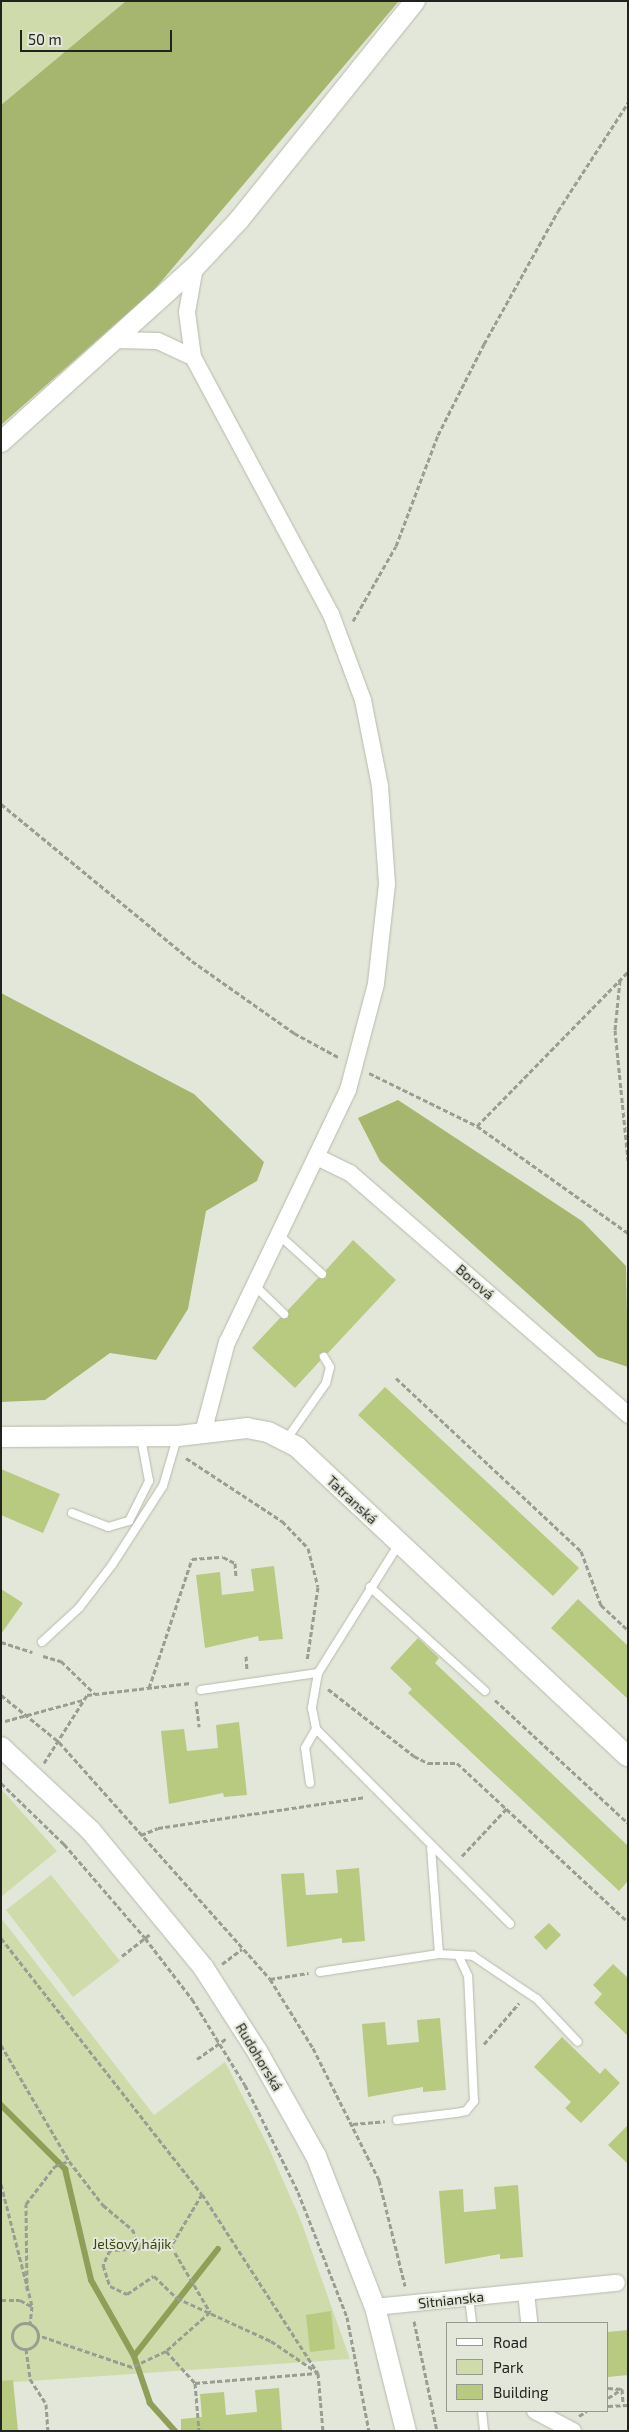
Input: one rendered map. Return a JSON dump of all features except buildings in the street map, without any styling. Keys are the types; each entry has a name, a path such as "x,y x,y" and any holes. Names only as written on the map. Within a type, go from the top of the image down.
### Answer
{"street":[{"path":"1,442 195,267 239,220 415,1"},
{"path":"195,267 187,312 193,357 340,637 363,700 380,786 387,884 376,984 355,1066 317,1157 227,1342 203,1433"},
{"path":"116,340 158,341 193,357"},
{"name":"Borová","path":"317,1157 350,1173 628,1415"},
{"name":"Tatranská","path":"1,1437 141,1436 175,1443 203,1433 247,1428 285,1440 628,1758"},
{"name":"Rudohorská","path":"1,1747 91,1831 203,1967 257,2051 316,2156 375,2307 406,2431"},
{"name":"Sitnianska","path":"375,2307 617,2283"},
{"path":"526,2292 529,2322"},
{"path":"537,2412 573,2431"}],"lane":[{"path":"279,1235 322,1274"},
{"path":"254,1285 284,1314"},
{"path":"285,1440 326,1383 330,1367 324,1357"},
{"path":"72,1513 108,1527 129,1521 149,1481 141,1436"},
{"path":"42,1642 79,1608 112,1565 163,1486 175,1443"},
{"path":"399,1544 370,1587 318,1673 312,1708 316,1729 431,1848 510,1924"},
{"path":"370,1587 485,1691"},
{"path":"201,1690 318,1673"},
{"path":"310,1784 305,1748 316,1729"},
{"path":"431,1848 439,1954"},
{"path":"320,1972 439,1954 473,1956 526,1992 578,2042"},
{"path":"397,2120 466,2110 474,2101 468,1976 458,1955"},
{"path":"469,2298 472,2322"},
{"path":"482,2412 484,2431"}],"path":[{"path":"340,637 361,611 396,546 438,435 484,344 558,211 628,102"},
{"path":"1,804 192,961 294,1033 355,1066 477,1126 628,1232"},
{"path":"477,1126 628,972"},
{"path":"620,980 615,1030 628,1160"},
{"path":"396,1378 581,1551 601,1605 628,1630"},
{"path":"175,1443 282,1521 308,1548 318,1587 309,1659"},
{"path":"149,1688 192,1559 223,1557 235,1563 236,1576"},
{"path":"246,1656 248,1676"},
{"path":"61,1661 96,1694"},
{"path":"329,1681 328,1688 414,1756 428,1763 457,1763 628,1922"},
{"path":"194,1683 199,1727"},
{"path":"485,1691 628,1823"},
{"path":"5,1721 83,1700 34,1777"},
{"path":"1,1783 64,1844 145,1938 220,2043 298,2192 347,2317 369,2431"},
{"path":"141,1835 158,1828 380,1795"},
{"path":"469,1848 507,1808"},
{"path":"122,1956 165,1922"},
{"path":"1,1938 202,2194 318,2373 323,2431"},
{"path":"270,1979 320,1972"},
{"path":"473,2056 498,2032 526,1992"},
{"path":"197,2059 220,2043"},
{"path":"1,2045 69,2160 103,2205 132,2228 142,2248 110,2250 103,2265 110,2286 127,2294 154,2276 177,2298 271,2341 318,2373"},
{"path":"353,2124 371,2122"},
{"path":"27,2290 26,2204 55,2166 69,2160"},
{"path":"1,2184 32,2306 30,2324 38,2335 132,2367 166,2351 210,2312"},
{"path":"202,2194 171,2246 210,2312"},
{"path":"1,2300 20,2300 32,2306"},
{"path":"30,2324 20,2324 12,2335 16,2346 26,2349 35,2345 38,2335"},
{"path":"26,2349 30,2379 46,2404 48,2431"},
{"path":"166,2351 195,2383 198,2431"},
{"path":"195,2383 318,2373"},
{"path":"609,2388 622,2389"},
{"path":"609,2397 622,2389"},
{"path":"622,2389 623,2405"},
{"path":"609,2406 628,2405"}],"green space":[{"path":"1,1 126,1 1,105"},
{"path":"126,1 399,1 154,290 1,425 1,105"},
{"path":"1,993 194,1094 264,1162 257,1181 206,1211 188,1309 156,1360 110,1353 45,1400 1,1402"},
{"path":"398,1100 582,1221 626,1266 628,1367 598,1357 380,1161 358,1118"},
{"path":"1,1789 57,1851 1,1897"},
{"path":"51,1875 120,1961 73,1997 6,1910"},
{"name":"Jelšový hájik","path":"1,1918 154,2115 225,2062 268,2146 301,2221 350,2359 1,2383"}],"waterway":[{"path":"1,2105 65,2169 91,2280 134,2356"},
{"path":"175,2431 150,2403 134,2356 218,2249"}]}
